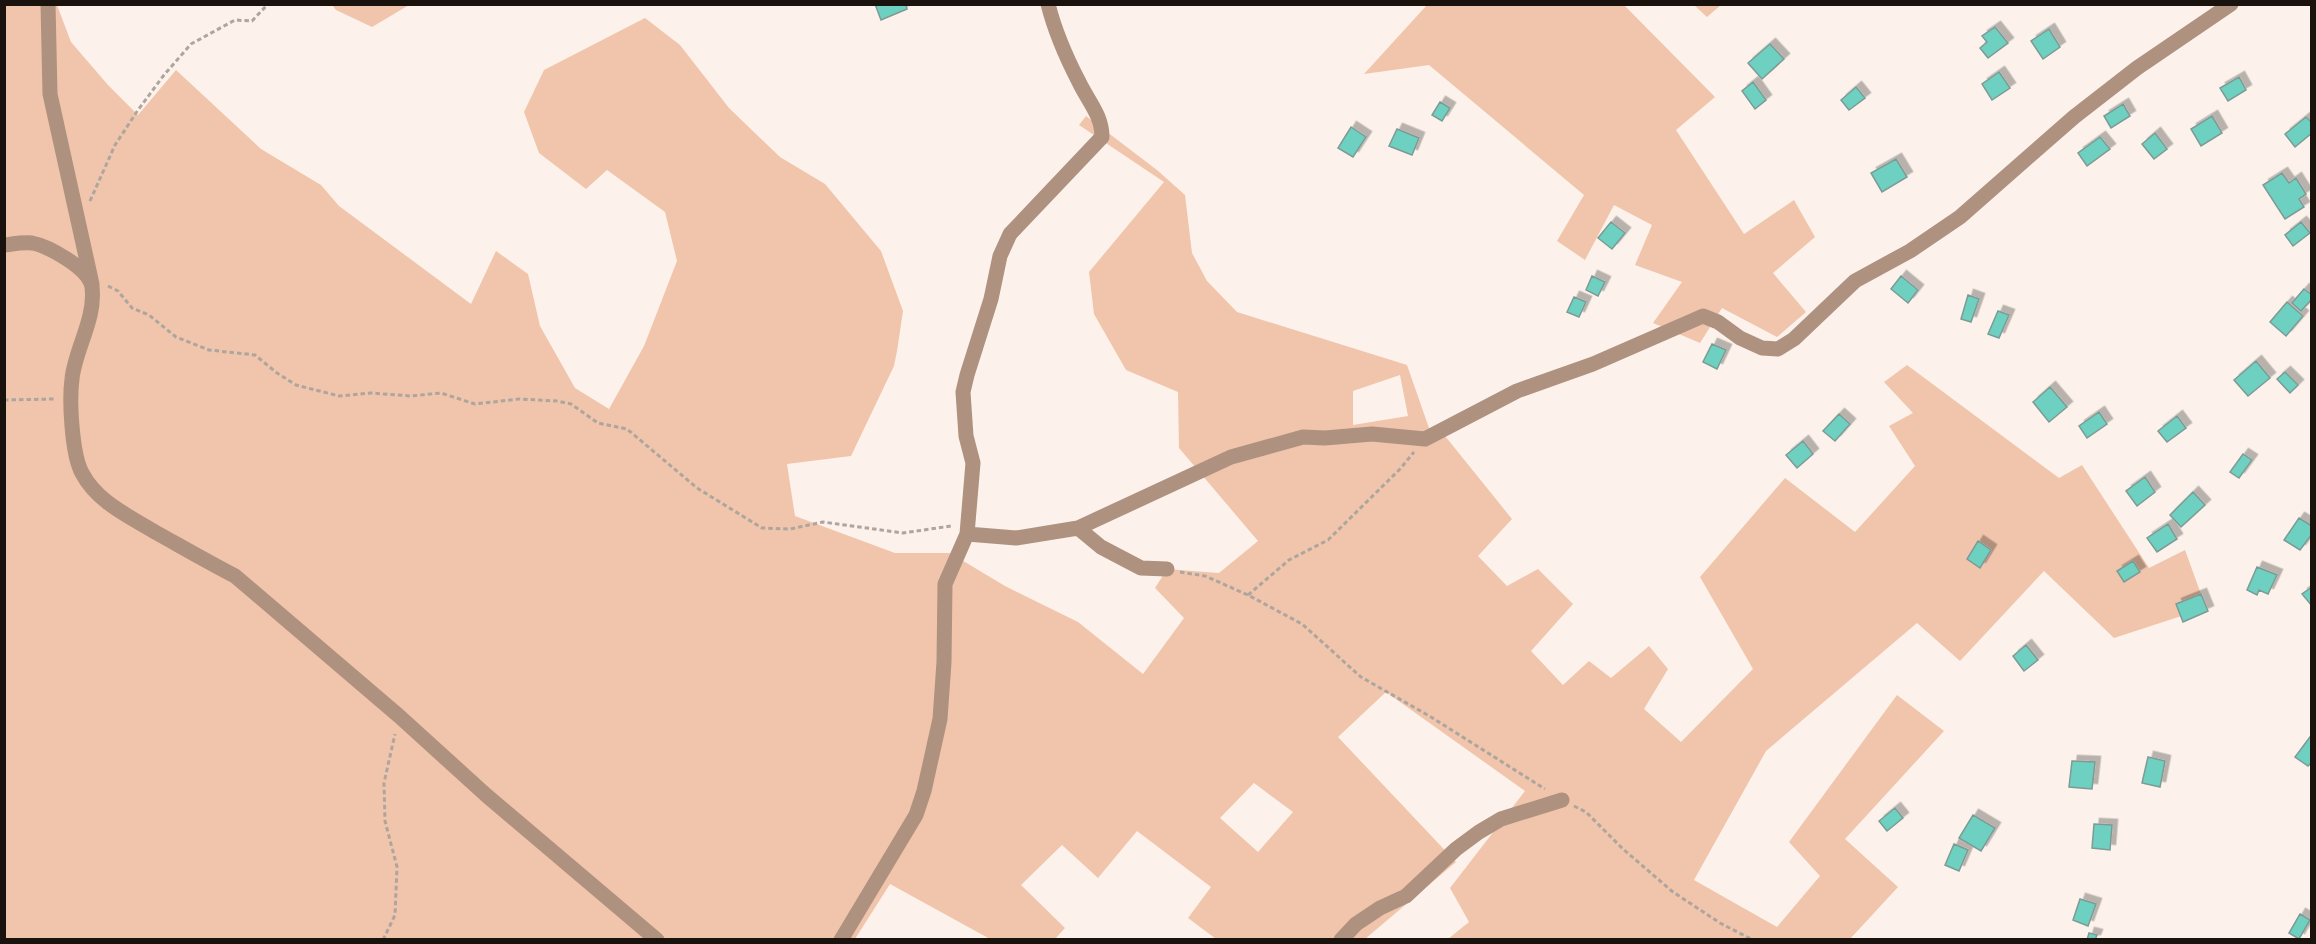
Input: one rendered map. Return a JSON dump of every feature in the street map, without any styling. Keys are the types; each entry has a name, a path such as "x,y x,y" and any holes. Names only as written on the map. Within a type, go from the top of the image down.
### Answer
{"street":[{"path":"48,4 50,94 92,284 91,310 72,379 73,446 81,472 93,490 113,507 235,576 399,716 486,795 657,939"},
{"path":"841,939 916,815 924,791 940,719 944,662 945,584 967,528 973,463 966,436 963,392 991,299 1003,245 1039,202 1102,137 1102,123 1061,45 1048,4"},
{"path":"967,528 1016,538 1078,528 1230,457 1303,437 1325,438 1372,434 1425,439 1517,391 1593,364 1704,316 1718,322 1740,338 1762,348 1778,349 1794,339 1855,281 1910,251 1960,217 2074,117 2137,68 2231,4"},
{"path":"4,245 30,243 43,246 80,268 92,284"},
{"path":"1078,528 1101,547 1141,568 1167,569"},
{"path":"1341,939 1356,924 1406,896 1456,849 1479,832 1501,819 1562,800"}],"path":[{"path":"78,224 115,145 164,75 191,44 235,20 252,21 268,4"},
{"path":"92,284 111,286 132,308 149,315 176,337 209,350 255,355 296,385 339,396 371,393 411,396 441,393 475,404 519,399 557,400 571,404 598,423 627,429 697,488 762,528 790,529 823,522 903,533 967,528"},
{"path":"4,400 55,399 72,379"},
{"path":"1248,595 1289,560 1328,540 1400,469 1425,439"},
{"path":"1167,569 1205,576 1248,595 1302,624 1361,677 1431,717 1562,800 1586,812 1623,849 1672,892 1720,923 1753,939"},
{"path":"383,939 395,915 397,867 386,821 384,783 399,716"}],"shaded area":[{"path":"5,5 57,5 71,42 108,85 138,115 176,70 261,149 321,185 339,206 471,304 496,251 528,274 540,326 575,388 609,409 644,346 677,261 665,212 607,170 586,189 539,153 524,112 544,70 645,18 680,45 729,108 780,157 825,184 881,251 903,311 894,366 851,456 787,464 795,516 895,553 950,553 1005,586 1078,622 1143,674 1184,618 1155,588 1167,569 1219,573 1258,541 1179,448 1178,392 1126,370 1094,314 1089,272 1164,182 1079,125 1086,116 1157,170 1185,195 1192,253 1207,281 1237,312 1407,365 1429,428 1441,431 1512,519 1478,556 1507,586 1538,569 1573,604 1531,651 1563,685 1589,661 1611,678 1649,646 1668,669 1644,709 1681,742 1753,669 1700,577 1785,478 1855,532 1915,466 1889,426 1913,413 1884,382 1907,365 2059,478 2082,465 2149,568 2185,550 2206,608 2114,638 2044,571 1960,661 1917,623 1766,751 1694,880 1777,927 1820,876 1789,842 1897,695 1944,731 1845,839 1898,887 1850,939 1448,939 1469,922 1450,888 1525,791 1386,692 1338,737 1456,862 1365,939 1216,939 1188,918 1211,887 1137,831 1098,878 1062,845 1021,885 1065,928 1055,939 990,939 890,884 855,939 5,940","holes":["1400,375 1408,416 1353,425 1353,391","1254,783 1293,812 1258,852 1220,818"]},
{"path":"332,5 409,5 372,27 336,10"},
{"path":"1427,5 1624,5 1715,97 1676,130 1744,234 1794,200 1815,237 1773,273 1806,312 1777,337 1722,308 1700,343 1653,323 1682,282 1635,265 1652,225 1614,205 1585,260 1557,241 1584,195 1429,65 1364,74"},
{"path":"1694,5 1721,5 1707,17"}],"building":[{"path":"875,4 906,4 907,9 881,20"},
{"path":"1995,27 2008,43 1988,58 1980,48 1987,42 1982,36"},
{"path":"2049,29 2060,47 2043,59 2031,41"},
{"path":"1770,44 1784,59 1762,79 1748,63"},
{"path":"1999,72 2010,88 1992,100 1982,84"},
{"path":"2239,77 2246,90 2228,101 2220,88"},
{"path":"1753,82 1766,100 1755,109 1742,91"},
{"path":"1856,87 1865,98 1849,110 1841,100"},
{"path":"1440,102 1450,108 1442,121 1432,115"},
{"path":"2123,104 2130,116 2111,128 2104,116"},
{"path":"2212,116 2222,133 2201,146 2191,129"},
{"path":"2306,117 2310,121 2312,119 2312,133 2295,147 2285,134"},
{"path":"1351,127 1366,137 1353,157 1338,148"},
{"path":"1397,129 1419,138 1412,155 1389,146"},
{"path":"2155,133 2167,149 2154,159 2142,144"},
{"path":"2100,137 2110,149 2087,166 2078,153"},
{"path":"1896,159 1907,177 1882,192 1871,173"},
{"path":"2282,173 2289,183 2296,178 2306,194 2299,199 2304,207 2285,219 2263,185"},
{"path":"1611,222 1625,233 1612,249 1598,238"},
{"path":"2301,222 2310,233 2293,246 2285,235"},
{"path":"1592,276 1605,282 1598,296 1586,290"},
{"path":"1901,276 1918,290 1908,303 1891,289"},
{"path":"2304,289 2312,295 2312,299 2301,311 2292,303"},
{"path":"1968,295 1979,299 1971,322 1961,319"},
{"path":"1574,297 1586,302 1579,317 1567,312"},
{"path":"2287,302 2303,316 2286,336 2270,322"},
{"path":"1998,311 2009,315 1999,338 1988,334"},
{"path":"1712,344 1726,350 1717,369 1703,362"},
{"path":"2256,361 2270,378 2248,396 2234,380"},
{"path":"2285,372 2298,385 2290,393 2277,379"},
{"path":"2050,387 2067,407 2049,422 2033,402"},
{"path":"2099,412 2107,424 2087,438 2079,426"},
{"path":"1839,414 1850,424 1835,441 1823,431"},
{"path":"2177,416 2186,428 2167,442 2158,431"},
{"path":"1803,441 1813,454 1797,468 1786,455"},
{"path":"2243,454 2252,460 2239,478 2230,472"},
{"path":"2145,477 2155,492 2137,506 2126,491"},
{"path":"2193,492 2205,505 2181,527 2170,515"},
{"path":"2299,518 2312,526 2312,534 2300,550 2284,540"},
{"path":"2168,524 2177,539 2157,552 2147,538"},
{"path":"1978,541 1991,550 1980,568 1967,559"},
{"path":"2133,561 2140,572 2124,582 2117,571"},
{"path":"2257,567 2277,575 2268,594 2259,590 2257,595 2247,590"},
{"path":"2312,587 2312,606 2302,594"},
{"path":"2201,594 2208,611 2183,622 2176,604"},
{"path":"2026,645 2038,660 2024,671 2013,656"},
{"path":"2310,737 2312,739 2312,762 2308,766 2295,757"},
{"path":"2148,757 2165,761 2160,787 2142,783"},
{"path":"2072,761 2095,762 2092,789 2069,787"},
{"path":"1895,808 1903,818 1887,831 1879,821"},
{"path":"1973,815 1995,828 1981,851 1959,838"},
{"path":"2094,824 2112,825 2110,850 2092,848"},
{"path":"1954,844 1968,850 1959,871 1945,865"},
{"path":"2080,899 2096,904 2088,926 2073,920"},
{"path":"2300,914 2310,920 2299,939 2289,933"},
{"path":"2089,933 2097,935 2095,940 2087,940"}]}
